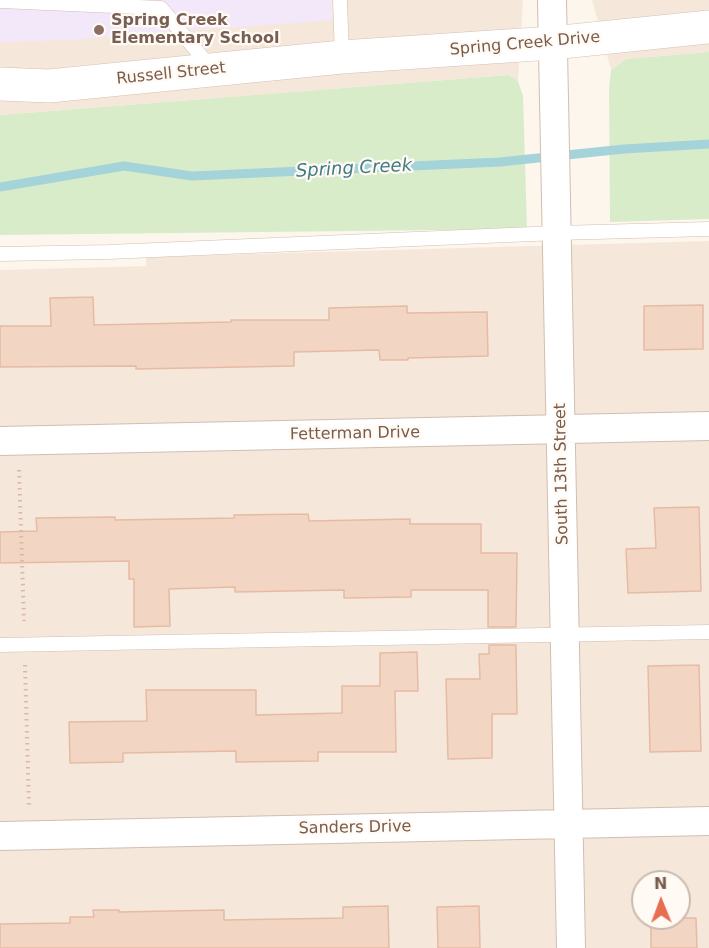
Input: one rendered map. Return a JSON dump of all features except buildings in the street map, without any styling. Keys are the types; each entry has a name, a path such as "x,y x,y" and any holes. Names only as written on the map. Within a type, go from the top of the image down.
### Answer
{"main road":[{"name":"Spring Creek Drive","path":"342,57 552,43 709,27"},
{"name":"Russell Street","path":"0,84 49,86 342,57"}],"street":[{"name":"South 13th Street","path":"552,0 572,948"},
{"name":"Fetterman Drive","path":"0,441 709,426"},
{"name":"Sanders Drive","path":"0,836 709,821"}],"lane":[{"path":"340,0 342,57"},
{"path":"0,1 161,8 212,70"},
{"path":"0,254 120,252 556,232 709,229"},
{"path":"0,645 709,632"}],"shaded area":[{"path":"0,0 523,0 518,81 509,75 0,115"},
{"name":"Spring Creek Elementary School","path":"0,0 332,0 332,20 66,40 0,42"},
{"path":"592,0 709,0 709,52 626,59 611,70"},
{"path":"709,241 709,948 0,948 0,270 146,266 146,257"}],"green space":[{"path":"709,52 709,219 610,222 609,88 611,70 626,59"},
{"path":"509,75 518,81 523,96 527,229 0,235 0,115"}],"waterway":[{"name":"Spring Creek","path":"0,187 124,166 192,176 500,162 624,149 709,144"}],"place":[{"name":"Spring Creek Elementary School","path":"99,30"}]}
